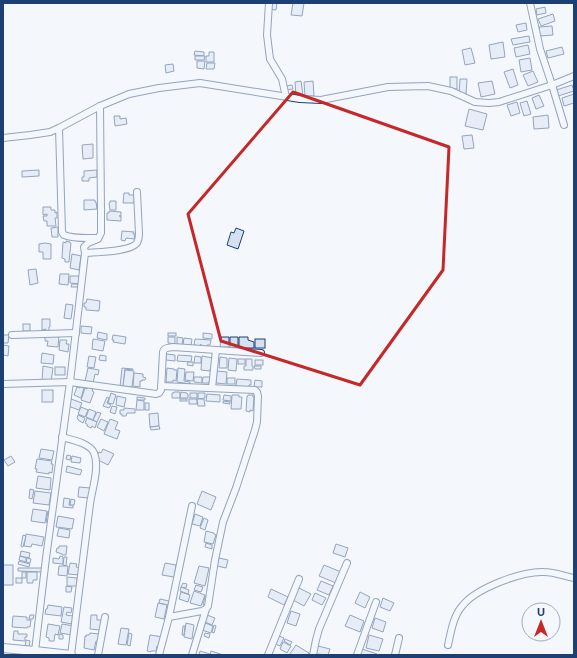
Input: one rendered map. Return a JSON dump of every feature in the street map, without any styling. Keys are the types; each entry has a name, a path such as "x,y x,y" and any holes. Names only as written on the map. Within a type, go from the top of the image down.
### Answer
{"street":[{"path":"269,3 267,35 270,59 282,79 286,97"},
{"path":"530,3 540,49 564,125"},
{"path":"3,138 41,134 58,128 100,106 129,94 192,83 300,99 322,100 388,87 433,86 451,91 478,102 490,104 500,102 574,76"},
{"path":"35,651 65,424 76,333 84,247 97,240 101,233 100,106"},
{"path":"58,128 62,232 64,235 69,237 99,238"},
{"path":"84,253 123,250 133,247 136,244 139,234 137,192"},
{"path":"12,335 76,333"},
{"path":"3,384 70,382 159,394 161,386 163,350 165,348 174,347 261,353"},
{"path":"212,388 216,350"},
{"path":"161,386 255,390 257,391 258,396 257,422 236,488 223,522 208,606 192,655"},
{"path":"3,648 71,655 91,497 97,465 96,457 92,449 63,435"},
{"path":"159,655 169,616 192,506"},
{"path":"313,655 319,629 347,563"},
{"path":"448,645 451,629 462,605 474,595 492,585 528,574 544,572 574,578"},
{"path":"268,655 299,579"},
{"path":"357,655 376,602"},
{"path":"169,616 206,609"},
{"path":"98,655 105,617"},
{"path":"394,655 399,638"}],"highlighted area":[{"path":"293,92 449,147 443,270 360,385 221,341 188,214"}],"building":[{"path":"270,3 277,3 276,10 269,9"},
{"path":"293,3 304,3 302,16 291,15"},
{"path":"545,7 546,13 537,15 536,9"},
{"path":"553,14 555,21 541,26 538,19"},
{"path":"526,23 527,30 518,32 516,25"},
{"path":"552,26 553,35 540,36 539,27"},
{"path":"529,36 530,42 513,45 511,39"},
{"path":"503,42 505,57 491,59 489,45"},
{"path":"528,45 530,54 516,57 514,48"},
{"path":"562,47 564,54 548,58 546,51"},
{"path":"471,48 475,63 465,65 462,50"},
{"path":"195,51 204,52 204,56 194,55"},
{"path":"209,52 214,52 214,62 206,62 206,56 209,56"},
{"path":"195,56 205,56 204,60 195,60"},
{"path":"530,58 532,70 521,72 519,60"},
{"path":"197,61 205,61 204,69 197,68"},
{"path":"207,63 215,63 214,69 206,69"},
{"path":"173,64 174,71 166,73 165,65"},
{"path":"513,69 518,85 510,88 504,72"},
{"path":"533,71 538,82 528,86 523,75"},
{"path":"450,77 457,77 457,89 450,89"},
{"path":"460,79 467,79 466,94 459,94"},
{"path":"301,81 303,95 296,96 295,82"},
{"path":"313,81 314,96 305,96 304,82"},
{"path":"492,81 495,94 481,97 478,83"},
{"path":"292,85 293,89 286,90 285,86"},
{"path":"572,85 574,91 558,96 556,90"},
{"path":"574,94 574,103 564,106 562,98"},
{"path":"539,95 544,106 536,109 532,98"},
{"path":"527,101 531,114 524,116 520,103"},
{"path":"517,102 520,113 511,116 507,105"},
{"path":"469,109 487,114 483,130 465,126"},
{"path":"548,115 549,128 534,129 533,117"},
{"path":"114,116 120,116 120,119 126,118 127,124 115,126"},
{"path":"472,135 474,148 464,149 462,136"},
{"path":"93,144 93,158 83,159 82,145"},
{"path":"39,170 39,176 22,177 22,171"},
{"path":"97,170 97,177 89,178 89,181 82,181 84,171"},
{"path":"124,193 134,195 134,203 123,203"},
{"path":"84,200 95,200 97,209 84,210"},
{"path":"110,201 116,201 116,210 110,210"},
{"path":"43,207 51,207 51,210 55,210 55,213 57,212 57,218 55,218 56,226 47,226 47,221 44,221 43,216 47,216 47,214 43,215"},
{"path":"109,211 121,212 121,221 107,220 107,213 109,213"},
{"path":"58,227 58,237 52,237 51,228"},
{"path":"236,228 244,231 238,249 227,245 231,232 234,233"},
{"path":"122,231 134,232 134,239 126,238 125,241 121,240"},
{"path":"66,241 71,243 69,262 65,262 65,259 62,258 63,242 66,243"},
{"path":"39,244 51,244 51,259 43,259 43,252 39,252"},
{"path":"72,254 81,256 79,270 70,268"},
{"path":"36,269 38,283 30,285 28,270"},
{"path":"60,274 69,274 68,285 59,284"},
{"path":"70,276 80,276 80,284 70,283"},
{"path":"72,284 78,284 78,287 71,287"},
{"path":"87,299 100,301 99,311 86,310 84,303 86,303"},
{"path":"66,304 73,305 71,319 64,318"},
{"path":"42,319 50,319 49,331 46,331 46,329 42,330"},
{"path":"23,324 30,324 30,331 23,331"},
{"path":"81,326 92,327 91,334 81,333"},
{"path":"98,332 107,334 107,340 97,338"},
{"path":"168,333 176,333 176,336 168,336"},
{"path":"203,333 212,334 212,339 203,338"},
{"path":"3,335 9,335 8,343 3,343"},
{"path":"45,335 59,336 58,347 47,346 48,341 45,341"},
{"path":"113,335 126,337 125,344 113,342"},
{"path":"168,337 175,337 175,344 168,343"},
{"path":"177,337 183,338 182,345 177,344"},
{"path":"221,337 229,337 229,347 220,347"},
{"path":"230,337 238,337 238,348 230,347"},
{"path":"239,337 248,337 248,340 254,342 254,348 239,348"},
{"path":"184,338 192,339 191,346 183,345"},
{"path":"93,339 105,341 103,351 92,349"},
{"path":"195,339 211,340 210,345 207,345 207,347 201,346 201,344 200,346 194,345"},
{"path":"255,339 265,339 265,348 255,348"},
{"path":"60,340 67,340 66,344 69,344 68,352 59,350"},
{"path":"3,345 9,346 8,356 3,355"},
{"path":"42,353 54,355 53,364 41,363"},
{"path":"166,354 175,355 175,361 166,360"},
{"path":"100,355 106,356 106,361 99,360"},
{"path":"178,355 192,356 191,362 177,361"},
{"path":"89,356 96,357 94,368 87,367"},
{"path":"195,356 201,357 201,363 194,363"},
{"path":"202,356 213,358 213,369 210,369 210,371 201,370"},
{"path":"220,357 227,358 227,368 219,368"},
{"path":"229,358 237,359 236,371 228,370"},
{"path":"238,359 245,359 245,364 238,364"},
{"path":"246,359 252,359 253,370 244,370 244,366 246,366"},
{"path":"255,360 263,360 263,365 255,365"},
{"path":"188,362 193,362 193,366 187,365"},
{"path":"43,366 53,368 51,382 42,381"},
{"path":"254,366 261,366 261,369 255,369"},
{"path":"55,367 65,367 65,375 55,375"},
{"path":"88,368 99,370 98,375 95,374 93,383 85,381"},
{"path":"122,368 133,370 125,369 123,386 120,387"},
{"path":"167,368 177,370 176,381 173,380 173,382 166,382"},
{"path":"178,368 185,369 184,381 190,382 190,384 177,382"},
{"path":"125,370 134,371 132,387 123,386"},
{"path":"217,371 227,372 226,384 216,383"},
{"path":"186,372 194,372 193,381 185,380"},
{"path":"134,373 143,374 143,377 146,378 145,380 140,381 140,387 133,386"},
{"path":"194,377 202,377 202,383 194,382"},
{"path":"203,377 210,377 209,383 202,383"},
{"path":"227,378 235,378 235,384 227,384"},
{"path":"237,379 251,380 251,385 249,385 249,387 236,386"},
{"path":"255,380 262,381 262,387 254,387"},
{"path":"77,387 84,388 81,398 74,395"},
{"path":"88,387 93,388 92,391 94,392 90,403 81,400 85,388 87,389"},
{"path":"42,390 53,390 53,402 42,402"},
{"path":"180,392 180,398 172,398 172,393"},
{"path":"181,392 187,393 188,398 180,398"},
{"path":"111,393 116,395 113,404 108,403"},
{"path":"190,393 197,393 197,398 190,398"},
{"path":"198,393 205,393 205,398 198,399"},
{"path":"207,394 220,395 220,402 206,401"},
{"path":"224,395 231,396 231,401 223,400"},
{"path":"232,395 239,395 239,397 242,397 241,409 231,409"},
{"path":"248,395 253,395 254,397 253,411 250,410 250,412 246,411"},
{"path":"117,396 126,398 124,407 116,405"},
{"path":"107,397 109,398 107,403 111,405 109,408 103,406"},
{"path":"137,397 145,398 145,400 137,400"},
{"path":"71,399 82,403 79,410 68,406"},
{"path":"180,399 187,399 187,401 180,401"},
{"path":"189,399 197,399 197,404 189,404"},
{"path":"197,399 204,399 205,406 198,406"},
{"path":"137,400 144,401 144,410 136,410"},
{"path":"223,401 230,402 230,404 223,403"},
{"path":"145,403 149,403 149,410 145,410"},
{"path":"112,406 117,407 115,414 110,412"},
{"path":"81,407 88,410 85,417 78,414"},
{"path":"124,408 135,409 135,413 127,413 126,416 122,416 122,414 120,414 120,410 124,410"},
{"path":"89,409 96,412 93,420 86,417"},
{"path":"97,412 101,413 97,422 93,420"},
{"path":"158,413 159,426 150,427 149,414"},
{"path":"78,415 85,418 83,423 78,420"},
{"path":"87,418 97,422 95,428 92,426 91,428 87,426 85,423"},
{"path":"101,419 108,422 104,431 97,427"},
{"path":"110,419 118,422 115,429 120,431 117,439 104,434"},
{"path":"159,426 160,429 151,430 150,427"},
{"path":"41,449 54,451 52,460 39,458"},
{"path":"103,449 114,454 108,465 98,460 99,458 96,457"},
{"path":"67,455 71,456 70,460 66,459"},
{"path":"11,456 15,462 8,466 4,460"},
{"path":"72,456 81,458 80,463 71,462"},
{"path":"37,459 52,461 52,473 36,472 37,469 35,469"},
{"path":"67,466 82,470 80,475 66,472"},
{"path":"38,476 51,478 50,490 36,488"},
{"path":"79,487 90,488 89,498 78,497"},
{"path":"30,489 34,490 32,499 29,498"},
{"path":"35,491 51,493 49,505 33,503"},
{"path":"202,491 216,497 211,510 197,504"},
{"path":"64,498 70,499 69,505 73,505 73,508 63,507"},
{"path":"71,499 75,500 74,505 70,505"},
{"path":"33,509 47,511 45,523 31,521"},
{"path":"48,511 51,512 49,523 46,522"},
{"path":"195,514 203,517 200,526 192,524"},
{"path":"58,516 74,519 72,529 56,527"},
{"path":"204,518 208,520 205,530 200,528"},
{"path":"59,528 70,530 69,538 57,536"},
{"path":"206,531 216,535 213,544 204,542"},
{"path":"26,534 44,537 42,546 32,544 31,547 24,546"},
{"path":"23,535 26,536 23,547 21,546"},
{"path":"206,543 212,545 212,549 205,547"},
{"path":"336,544 348,548 345,557 333,553"},
{"path":"59,546 67,546 66,555 56,552"},
{"path":"21,551 30,553 29,558 20,556"},
{"path":"20,556 26,558 26,562 19,560"},
{"path":"60,556 63,557 63,564 53,563 53,558 59,559"},
{"path":"64,557 67,557 66,566 63,565"},
{"path":"27,558 31,559 30,563 26,562"},
{"path":"219,558 228,560 226,568 217,566"},
{"path":"19,561 30,564 29,567 18,564"},
{"path":"70,563 77,564 76,567 81,568 80,575 68,574"},
{"path":"165,563 176,565 174,577 162,575"},
{"path":"3,565 13,565 13,585 3,585"},
{"path":"324,565 341,572 336,583 319,576"},
{"path":"59,566 68,566 67,576 58,575"},
{"path":"199,566 209,568 205,586 194,583"},
{"path":"18,568 42,568 42,572 18,571"},
{"path":"22,572 26,572 26,578 22,578"},
{"path":"27,572 37,572 37,580 33,580 33,583 27,583"},
{"path":"67,577 77,578 77,586 67,586"},
{"path":"16,578 22,578 22,583 16,583"},
{"path":"321,581 333,586 329,595 317,590"},
{"path":"183,583 187,584 186,588 181,587"},
{"path":"196,585 203,587 201,592 194,590"},
{"path":"66,586 72,587 71,592 66,592"},
{"path":"181,587 189,590 188,594 180,591"},
{"path":"299,588 311,594 304,606 293,600"},
{"path":"271,589 288,597 284,605 268,597"},
{"path":"194,591 205,595 201,606 190,603"},
{"path":"181,592 190,595 188,602 179,599"},
{"path":"360,592 370,597 365,608 355,603"},
{"path":"315,593 326,598 322,605 312,600"},
{"path":"205,596 208,597 205,605 203,605"},
{"path":"383,598 394,603 390,611 380,607"},
{"path":"160,599 169,601 168,605 159,603"},
{"path":"158,603 167,605 164,619 155,617"},
{"path":"48,605 62,607 61,616 45,614"},
{"path":"64,607 72,608 71,613 67,612 66,615 73,616 72,624 61,622"},
{"path":"291,611 300,614 296,626 287,623"},
{"path":"30,615 34,615 33,619 29,619"},
{"path":"91,615 97,615 97,620 102,620 100,630 90,629"},
{"path":"207,615 215,618 212,625 205,622"},
{"path":"350,615 364,621 360,632 345,626"},
{"path":"13,616 27,617 27,620 31,620 30,627 12,627"},
{"path":"375,618 386,622 383,632 372,628"},
{"path":"186,623 194,625 192,639 184,637"},
{"path":"205,623 213,626 211,633 202,630"},
{"path":"48,624 60,626 58,635 55,634 54,641 49,641 49,638 46,637"},
{"path":"62,624 74,626 72,635 60,633"},
{"path":"214,625 216,626 214,633 212,632"},
{"path":"183,626 185,626 184,635 182,635"},
{"path":"121,628 129,629 126,645 118,644"},
{"path":"14,631 18,631 18,634 27,634 25,641 13,640"},
{"path":"90,633 99,634 98,642 96,641 94,650 84,648 85,636 86,637 86,635 89,635"},
{"path":"129,633 132,634 130,646 127,645"},
{"path":"205,633 210,634 209,638 204,636"},
{"path":"59,634 63,635 63,639 59,639"},
{"path":"150,635 163,637 161,647 157,646 156,651 147,651"},
{"path":"369,635 383,639 379,651 366,648"},
{"path":"279,636 284,638 280,646 275,644"},
{"path":"285,639 292,642 290,645 284,641"},
{"path":"26,640 30,641 29,648 25,648"},
{"path":"283,642 291,646 287,653 280,649"},
{"path":"296,645 309,653 307,655 289,655"},
{"path":"318,646 330,649 328,655 316,654"},
{"path":"362,649 377,654 377,655 360,655"},
{"path":"200,651 210,654 199,655"},
{"path":"211,651 223,655 210,655"}]}
